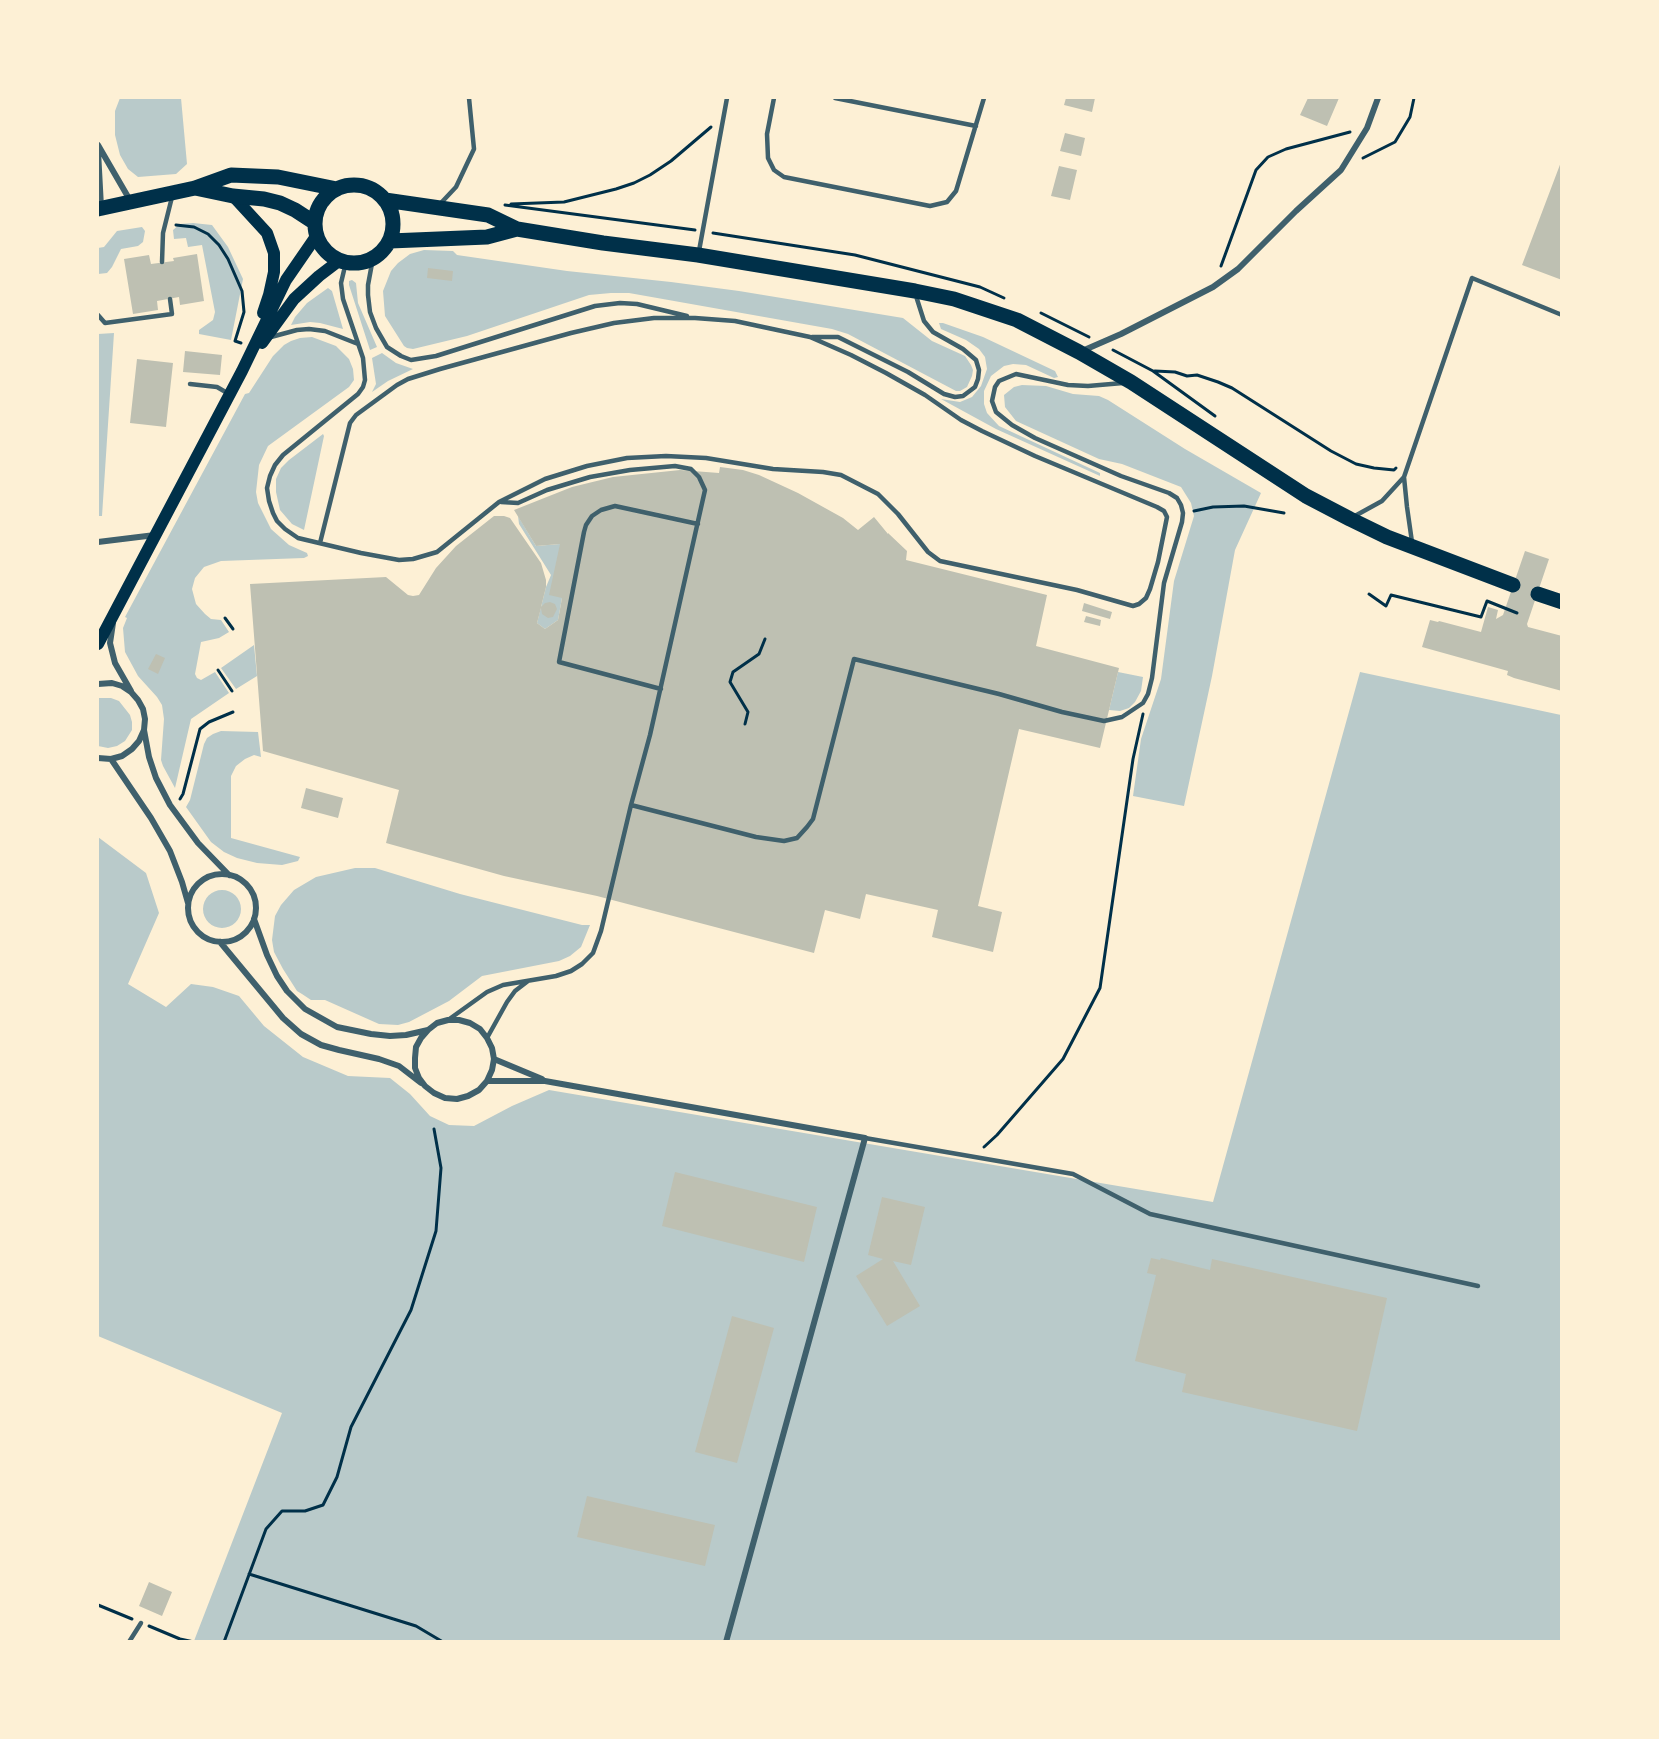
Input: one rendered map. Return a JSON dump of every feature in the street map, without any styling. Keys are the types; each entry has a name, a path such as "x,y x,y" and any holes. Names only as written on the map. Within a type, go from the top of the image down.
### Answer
{"main road":[{"path":"99,209 195,189 231,175 278,177 337,189"},
{"path":"98,644 242,371 286,280 316,229 318,209 325,197 337,189 350,186 363,187 375,192 385,200 391,210 394,228 390,241 383,251 373,258 363,262 343,261 330,254 322,246 316,229 295,210 264,199 195,189"},
{"path":"233,196 267,233 274,253 274,272 269,295 242,371"},
{"path":"385,200 488,215 517,229 698,255 915,291 954,299 1017,320 1131,382 1306,496 1387,537 1513,585"},
{"path":"390,241 487,237 517,229"},
{"path":"242,371 294,299 319,276 343,261"},
{"path":"1538,594 1562,602"}],"street":[{"path":"1079,352 1121,334 1213,287 1238,269 1341,170 1367,128 1378,98"},
{"path":"98,144 131,202"},
{"path":"98,151 99,209"},
{"path":"98,542 156,535"},
{"path":"115,613 110,643 116,663 143,709 149,757 156,778 170,805 198,843 230,875"},
{"path":"98,684 112,683 131,692"},
{"path":"98,759 122,756 139,741 144,730"},
{"path":"111,759 151,818 170,851 189,904"},
{"path":"230,875 240,879 248,887 254,897 256,908 249,929 231,941 220,942 200,934 189,915 189,904 198,884 207,878 230,875"},
{"path":"254,919 277,976 287,991 305,1009 337,1027 360,1033 390,1036 428,1030"},
{"path":"220,942 283,1018 301,1034 321,1045 399,1066 434,1093 445,1098 457,1099 474,1093 487,1081 494,1059 492,1048 480,1029 470,1023 448,1020 437,1023 428,1030 416,1047 415,1058 415,1068 425,1086"},
{"path":"494,1059 545,1081"},
{"path":"487,1081 545,1081 865,1138 726,1641"}],"lane":[{"path":"436,208 456,187 474,149 469,98"},
{"path":"698,255 727,98"},
{"path":"774,98 767,134 768,158 774,170 784,177 930,206 947,202 956,191 984,98"},
{"path":"835,98 976,126"},
{"path":"162,262 163,233 173,193"},
{"path":"373,258 368,285 370,312 387,347 411,360 436,356 595,306 620,303 637,304 695,318"},
{"path":"320,543 348,427 356,415 397,385 408,379 614,322 654,318 735,321 810,337 886,372 982,431 1164,511 1167,517 1150,589 1146,598 1139,604 1128,605 1077,590 940,561 928,552 898,513 878,494 850,479 824,472 773,469 696,458 666,456 627,458 587,466 545,479 499,502 443,548 426,556 399,560 320,543 298,538 277,521 269,501 268,482 275,465 283,455 358,394 363,387 365,374 363,358 343,299 341,283 343,261"},
{"path":"1350,519 1382,501 1404,477 1472,278 1562,315"},
{"path":"810,337 838,337 898,366 944,394 955,397 963,396 975,387 978,379 979,370 976,360 963,349 933,332 924,321 915,291"},
{"path":"98,315 105,323 172,314 170,299"},
{"path":"648,307 654,318"},
{"path":"265,339 309,329 325,331 358,344"},
{"path":"529,351 530,344"},
{"path":"631,805 756,837 784,841 797,838 813,819 854,659 1104,722 1129,714 1143,703 1148,694 1157,645 1164,583 1182,522 1183,513 1179,501 1169,493 1122,476 1035,438 1011,425 996,412 992,401 999,381 1016,374 1068,385 1088,386 1131,382"},
{"path":"190,384 218,387 229,394"},
{"path":"448,1020 487,992 503,985 556,976 571,971 593,953 601,931 661,689 705,490 699,477 691,469 675,466 630,470 590,477 547,490 518,503 499,502"},
{"path":"1404,477 1413,547"},
{"path":"661,689 559,662 584,532 592,516 601,510 615,506 698,524"},
{"path":"487,1038 511,996 528,981"},
{"path":"865,1138 1073,1174 1150,1214 1478,1286"},
{"path":"129,1641 141,1623"}],"path":[{"path":"1341,170 1395,142 1410,117 1414,98"},
{"path":"600,216 497,204 564,202 634,183 671,161 723,117"},
{"path":"1213,287 1256,171 1268,157 1286,149 1367,128"},
{"path":"166,224 194,227 208,234 219,245 237,275 242,291 244,312 235,341 250,348"},
{"path":"1154,371 1175,372 1186,376 1197,375 1232,388 1356,464 1394,470 1409,462"},
{"path":"1183,513 1213,507 1244,506 1284,513"},
{"path":"1369,594 1386,606 1391,595 1481,617 1487,601 1517,613"},
{"path":"225,618 232,629"},
{"path":"745,724 748,712 730,682 733,672 759,654 765,639"},
{"path":"218,670 232,691"},
{"path":"978,1153 997,1135 1064,1059 1100,988 1132,759 1148,694"},
{"path":"180,799 200,729 209,722 233,712"},
{"path":"224,1641 266,1529 282,1511 305,1511 323,1506 337,1477 351,1427 411,1310 435,1232 441,1168 434,1129"},
{"path":"249,1574 416,1626 443,1641"}],"shaded area":[{"path":"120,98 181,98 187,164 176,174 138,177 128,169 120,155 115,135 115,111"},
{"path":"180,224 212,225 228,247 243,279 231,340 199,334 199,330 213,320 215,312 202,245 188,247 186,238 174,239 173,230"},
{"path":"142,227 145,231 143,242 138,246 121,249 107,273 98,274 98,248 104,247 117,231"},
{"path":"424,250 453,251 457,255 567,271 739,291 903,318 932,341 965,356 973,370 972,376 967,387 956,391 848,334 832,329 629,293 589,295 467,336 413,349 407,348 385,316 383,291 391,271 398,263 410,254"},
{"path":"349,281 356,283 358,303 377,347 370,350 349,285"},
{"path":"328,288 332,291 343,329 310,322 291,325 307,303"},
{"path":"939,323 983,337 1055,371 1058,377 1054,378 1026,365 1004,366 991,376 984,391 987,413 999,426 1100,473 1100,476 996,429 941,399 960,402 972,397 981,386 987,369 985,357 979,349 966,340 941,329"},
{"path":"114,333 102,516 98,516 98,334"},
{"path":"312,337 336,346 349,359 354,380 349,387 268,446 259,465 256,492 258,503 271,529 289,545 307,553 308,556 221,561 204,567 195,578 192,589 196,604 211,619 221,620 229,632 219,638 201,642 195,674 201,680 215,672 229,693 191,719 175,788 161,760 164,719 162,705 138,676 125,652 123,628 127,618 125,617 245,394 249,393 273,356 284,345 300,338"},
{"path":"382,353 396,363 413,369 372,392 376,384 372,358"},
{"path":"1046,386 1073,394 1099,396 1108,400 1185,449 1261,493 1235,550 1212,676 1184,806 1133,796 1141,739 1161,679 1174,581 1194,516 1191,503 1181,487 1122,464 1099,459 1016,421 1005,407 1004,395 1014,387"},
{"path":"323,434 304,530 292,524 280,510 276,479 281,468 289,460"},
{"path":"518,516 536,546 560,544 562,598 558,620 545,629 537,623 551,575 519,524"},
{"path":"254,645 257,676 236,689 221,668"},
{"path":"1118,672 1143,677 1141,691 1129,708 1120,711 1109,710"},
{"path":"1360,672 1561,715 1561,1641 194,1641 282,1413 98,1336 98,837 146,873 159,913 128,984 166,1007 191,984 213,987 239,996 264,1026 303,1057 348,1076 390,1078 410,1094 430,1116 449,1125 474,1126 549,1090 1213,1202"},
{"path":"98,698 111,698 119,701 130,715 132,730 125,741 117,746 108,748 98,746"},
{"path":"221,731 258,732 261,757 254,755 245,759 236,766 231,776 231,838 300,857 298,861 282,865 257,863 224,852 211,842 186,807 190,800 204,744 207,738"},
{"path":"355,868 375,868 460,894 582,925 590,925 581,947 570,956 559,961 482,976 449,1001 409,1022 398,1025 379,1024 325,1000 311,1000 297,991 274,952 272,940 275,916 294,890 316,877"},
{"path":"222,890 236,895 241,909 236,923 222,928 208,923 203,909 208,895"}],"building":[{"path":"1066,98 1095,98 1092,112 1064,105"},
{"path":"1308,98 1339,98 1327,126 1300,115"},
{"path":"1065,133 1085,138 1081,156 1060,151"},
{"path":"1562,162 1562,280 1522,265"},
{"path":"1059,166 1077,170 1070,200 1051,196"},
{"path":"197,254 204,301 180,305 179,297 157,301 158,310 133,314 124,259 149,255 151,264 174,261 173,258"},
{"path":"428,268 453,271 452,281 427,278"},
{"path":"185,351 222,355 220,375 183,372"},
{"path":"137,359 173,363 166,427 130,423"},
{"path":"720,467 759,475 843,518 858,530 874,517 907,551 906,560 1047,595 1036,646 1119,668 1100,748 1019,729 978,906 1002,912 993,952 932,937 938,910 866,894 860,919 825,910 814,953 597,896 504,876 386,843 399,790 263,751 250,584 386,577 408,595 419,595 436,568 456,546 494,516 504,516 510,518 541,563 546,587 541,607 550,602 555,604 557,609 553,617 548,618 542,614 541,608 537,623 545,629 558,620 562,598 549,595 560,544 536,546 514,510 572,487 613,477 680,470 719,473"},
{"path":"1525,551 1549,559 1527,624 1528,627 1562,636 1562,691 1514,678 1507,675 1508,671 1422,647 1430,620 1481,632 1488,607 1498,610 1496,619 1503,615"},
{"path":"1084,603 1112,612 1110,619 1082,611"},
{"path":"1086,616 1101,620 1100,626 1084,622"},
{"path":"156,654 165,658 158,674 148,669"},
{"path":"306,788 343,798 338,818 301,808"},
{"path":"675,1172 817,1207 804,1262 662,1226"},
{"path":"882,1197 925,1207 911,1265 893,1261 920,1306 887,1326 856,1276 883,1259 868,1255"},
{"path":"1151,1258 1160,1260 1161,1258 1210,1270 1212,1259 1387,1298 1357,1431 1182,1392 1186,1374 1135,1361 1156,1275 1147,1273"},
{"path":"732,1316 774,1328 737,1463 695,1452"},
{"path":"587,1496 715,1525 705,1566 577,1537"},
{"path":"149,1582 172,1592 162,1616 139,1606"}]}
